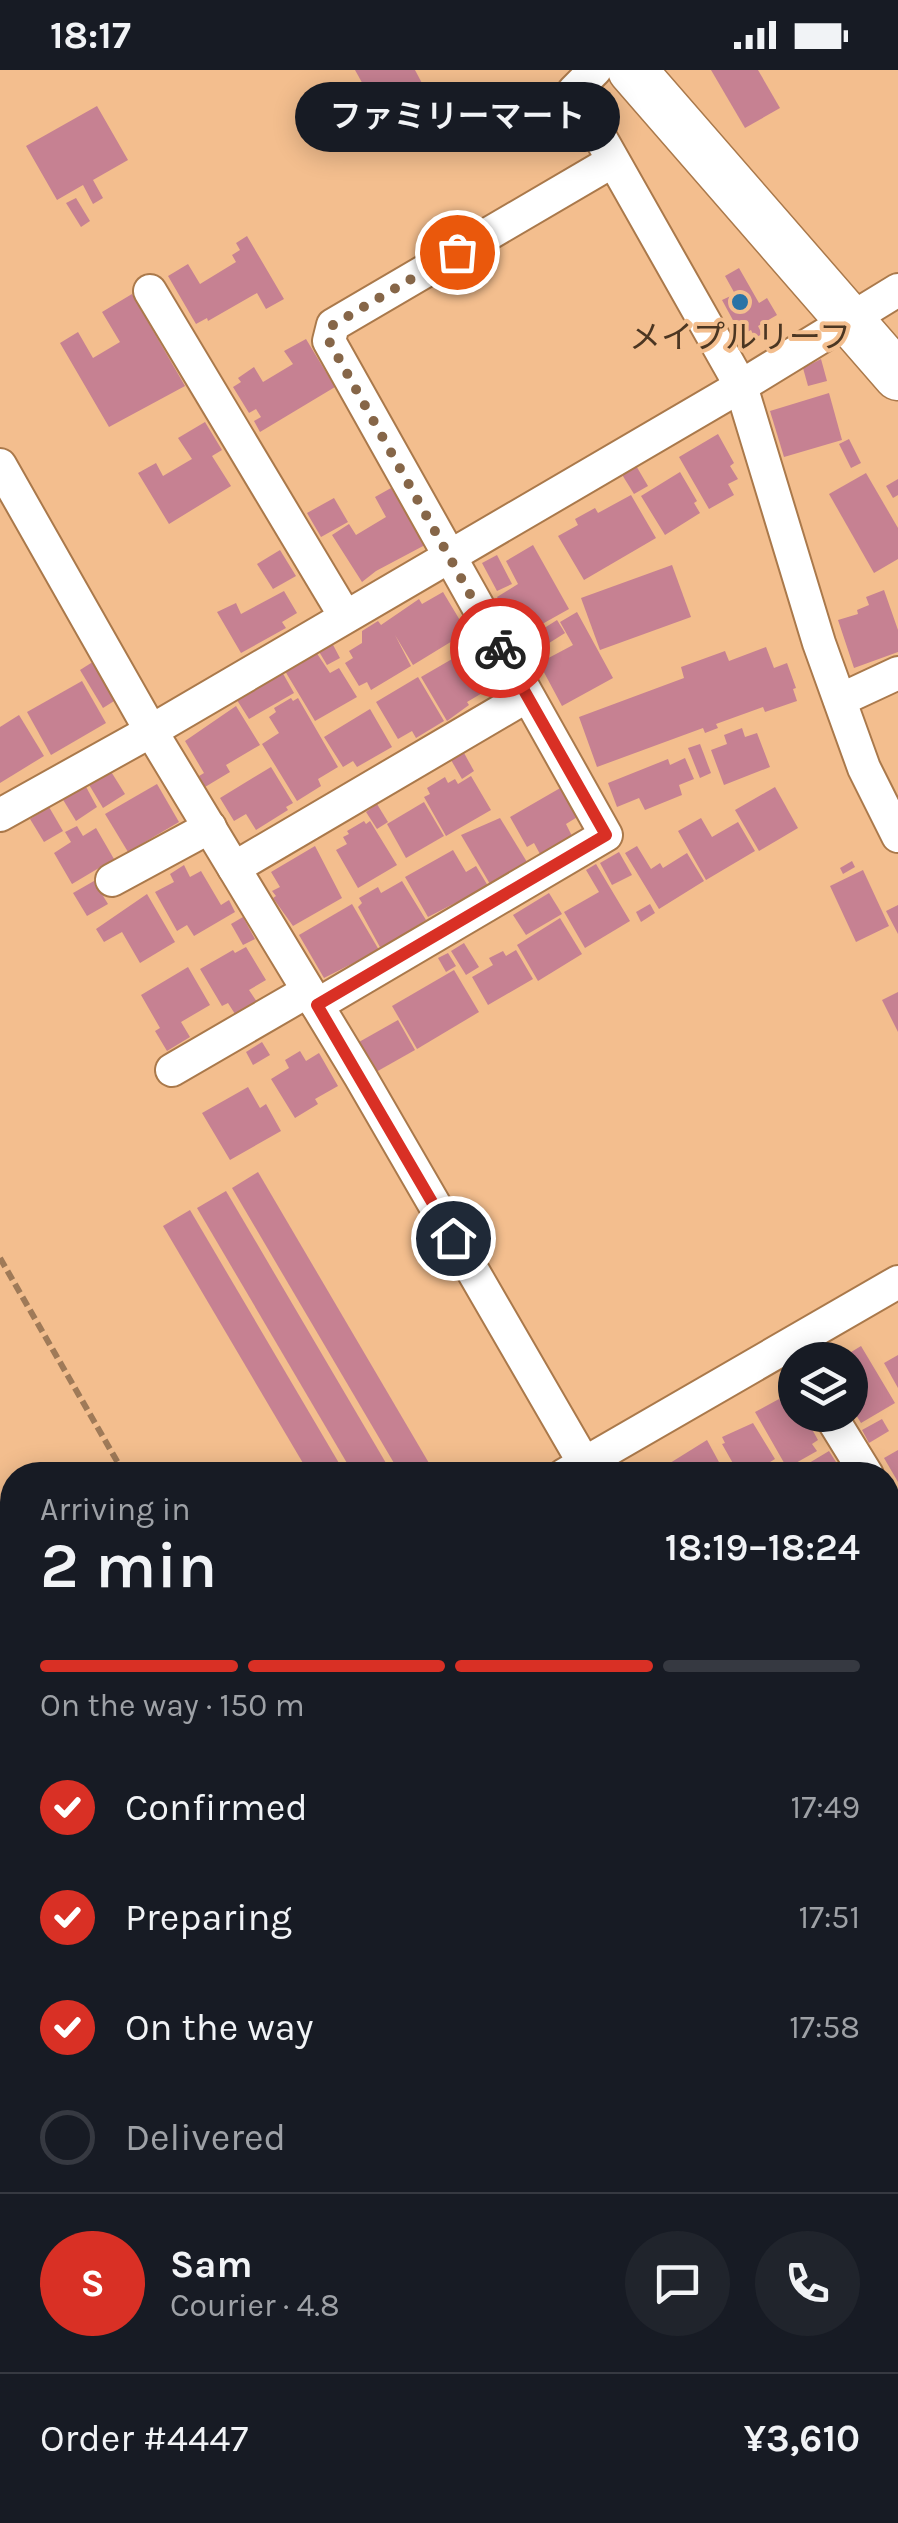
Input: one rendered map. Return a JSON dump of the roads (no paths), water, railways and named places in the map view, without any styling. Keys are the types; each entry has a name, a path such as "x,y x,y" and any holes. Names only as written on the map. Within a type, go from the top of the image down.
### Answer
{"street":[{"path":"595,70 574,91 741,386 840,700 864,768 898,836"},
{"path":"632,70 898,376"},
{"path":"172,1070 313,998 606,835 329,341 333,325 613,161"},
{"path":"0,815 741,386 898,290"},
{"path":"150,291 345,616"},
{"path":"0,465 152,730 313,998 574,1462"},
{"path":"840,700 898,673"},
{"path":"234,868 527,696"},
{"path":"112,880 210,828"},
{"path":"806,1342 898,1282"},
{"path":"595,1462 778,1359"},
{"path":"840,1432 859,1462"}],"place":[{"name":"ファミリーマート","path":"457,252"},
{"name":"メイプルリーフ","path":"740,302"}]}
